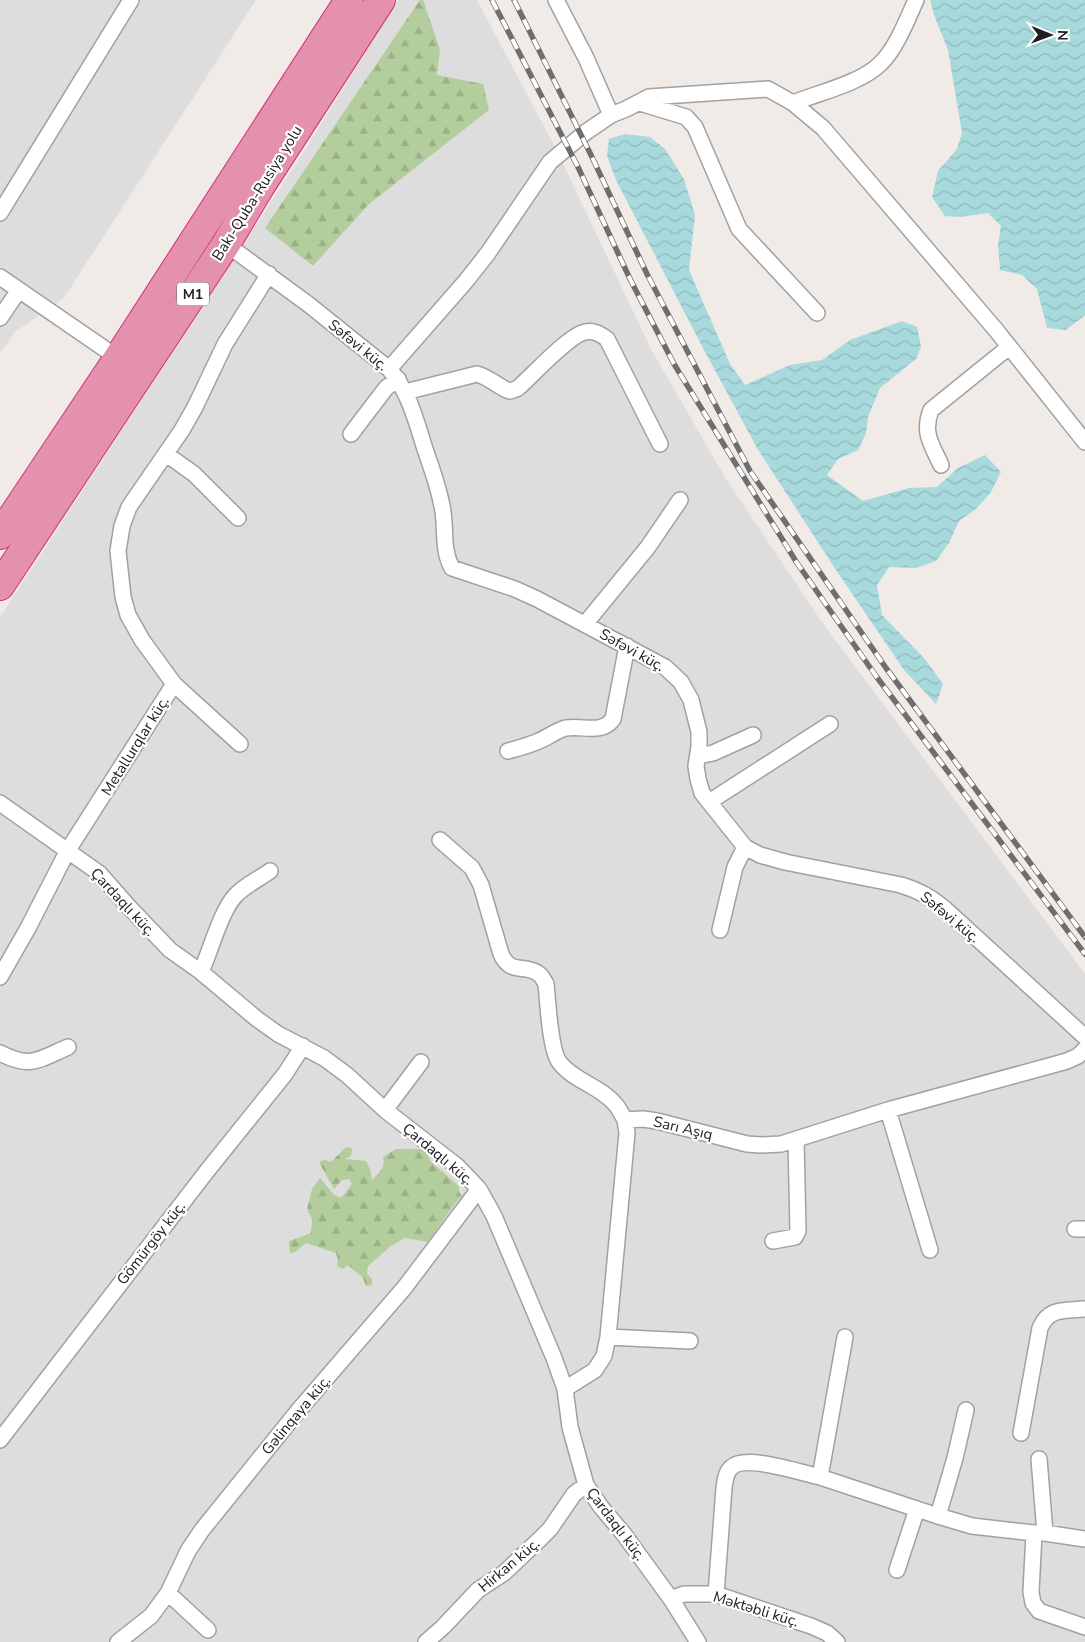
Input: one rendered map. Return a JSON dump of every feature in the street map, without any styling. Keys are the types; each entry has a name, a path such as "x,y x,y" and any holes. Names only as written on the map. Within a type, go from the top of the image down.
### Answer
{"highway":[{"name":"Bakı-Quba-Rusiya yolu","path":"0,535 118,358 349,0"},
{"name":"Bakı-Quba-Rusiya yolu","path":"0,586 226,244 381,0"}],"street":[{"path":"0,213 131,0"},
{"path":"556,0 586,58 611,115"},
{"path":"793,103 862,77 881,64 895,43 916,0"},
{"path":"351,434 386,388 393,374 488,253 550,162 586,132 611,115 640,103 649,97 768,89 793,103 823,128 1009,347 1085,442"},
{"path":"640,103 686,117 695,127 739,229 817,313"},
{"name":"Səfəvi küç.","path":"226,244 269,274 393,374 406,392 441,496 444,516 445,550 452,568 515,589 665,667 681,682 691,700 699,732 696,766 702,793 745,846 760,855 785,862 902,885 930,896 1085,1037"},
{"name":"Metallurqlar küç.","path":"0,977 28,928 68,850 174,684 142,640 128,615 123,597 118,551 122,526 129,507 166,454 195,407 225,344 269,274"},
{"path":"0,277 118,358"},
{"path":"0,318 19,290"},
{"path":"406,392 477,374 487,376 502,388 510,391 518,388 571,340 584,332 597,332 606,339 660,444"},
{"path":"941,465 928,438 927,422 932,410 1009,347"},
{"path":"166,454 194,474 238,518"},
{"path":"585,624 648,547 680,500"},
{"path":"508,751 530,745 568,728 603,728 609,724 613,719 627,646"},
{"path":"174,684 240,744"},
{"path":"709,802 830,724"},
{"path":"698,756 713,753 754,735"},
{"name":"Çardaqlı küç.","path":"0,803 99,873 166,946 278,1034 324,1058 347,1075 385,1110 457,1166 479,1189 494,1216 554,1358 564,1389 570,1427 586,1484 671,1599 698,1642"},
{"path":"440,840 472,868 481,885 505,963 512,967 541,974 546,984 554,1052 559,1062 605,1094 616,1104 625,1120 627,1133 608,1337 604,1356 595,1370 564,1389"},
{"path":"720,930 735,867 745,846"},
{"path":"200,972 227,907 235,896 270,871"},
{"name":"Gömürgöy küç.","path":"0,1440 201,1179 285,1074 303,1046"},
{"path":"0,1053 16,1061 26,1062 36,1061 68,1047"},
{"name":"Sarı Aşıq","path":"625,1120 643,1119 657,1121 747,1144 781,1144 888,1110 1067,1061 1085,1050"},
{"path":"385,1110 421,1062"},
{"path":"888,1110 930,1250"},
{"path":"773,1241 795,1237 798,1231 796,1140"},
{"name":"Gəlinqaya küç.","path":"118,1642 151,1616 168,1593 188,1551 202,1530 298,1411 433,1253 479,1189"},
{"path":"1021,1433 1043,1320 1048,1314 1058,1311 1085,1309"},
{"path":"608,1337 690,1341"},
{"path":"820,1478 845,1337"},
{"path":"938,1516 955,1458 966,1410"},
{"path":"1039,1459 1039,1533 1030,1592 1032,1603 1039,1612 1085,1627"},
{"path":"716,1594 724,1488 731,1467 740,1462 753,1462 820,1478 972,1526 1085,1539"},
{"name":"Hirkan küç.","path":"429,1641 478,1590 504,1573 540,1539 550,1529 574,1494 586,1484"},
{"path":"897,1570 917,1509"},
{"path":"168,1593 208,1630"},
{"name":"Məktəbli küç.","path":"671,1599 684,1594 716,1594 811,1626 826,1633 837,1642"}],"shaded area":[{"path":"0,0 256,0 64,298 14,333 0,353"},
{"path":"398,0 477,0 555,147 652,351 726,479 822,622 1085,974 1085,1642 0,1642 0,617 308,145"}],"green space":[{"path":"420,0 423,0 440,50 437,75 483,84 489,110 369,204 313,266 265,228"},
{"path":"346,1147 352,1148 351,1156 345,1159 366,1161 372,1180 383,1167 383,1157 396,1149 427,1149 430,1161 459,1186 459,1192 462,1196 428,1242 405,1238 391,1246 368,1266 367,1274 372,1279 372,1285 366,1286 363,1278 348,1265 343,1269 337,1266 336,1253 306,1243 295,1252 290,1253 289,1241 311,1233 312,1219 307,1209 312,1189 320,1178 334,1195 341,1198 352,1184 349,1179 342,1180 334,1189 320,1164 320,1161 325,1160 331,1162"}],"water":[{"path":"930,0 1085,0 1085,315 1066,330 1047,328 1037,289 1022,275 1000,270 998,245 1001,226 988,213 960,217 945,216 932,197 938,171 957,149 962,133 948,50"},
{"path":"625,134 650,137 665,149 684,179 695,215 689,270 730,364 745,385 790,365 822,360 850,340 902,321 917,327 921,347 916,359 880,388 868,417 866,433 858,450 838,459 827,475 863,501 909,488 937,487 958,468 985,455 1001,472 991,492 976,509 959,521 949,543 936,561 916,568 889,567 877,585 882,615 924,658 943,684 936,704 904,670 832,564 757,448 616,180 607,156 609,139"}],"railway":[{"path":"492,0 578,167 631,281 674,364 797,563 876,676 1085,954"},
{"path":"514,0 591,155 647,274 750,471 886,668 1085,937"}]}
